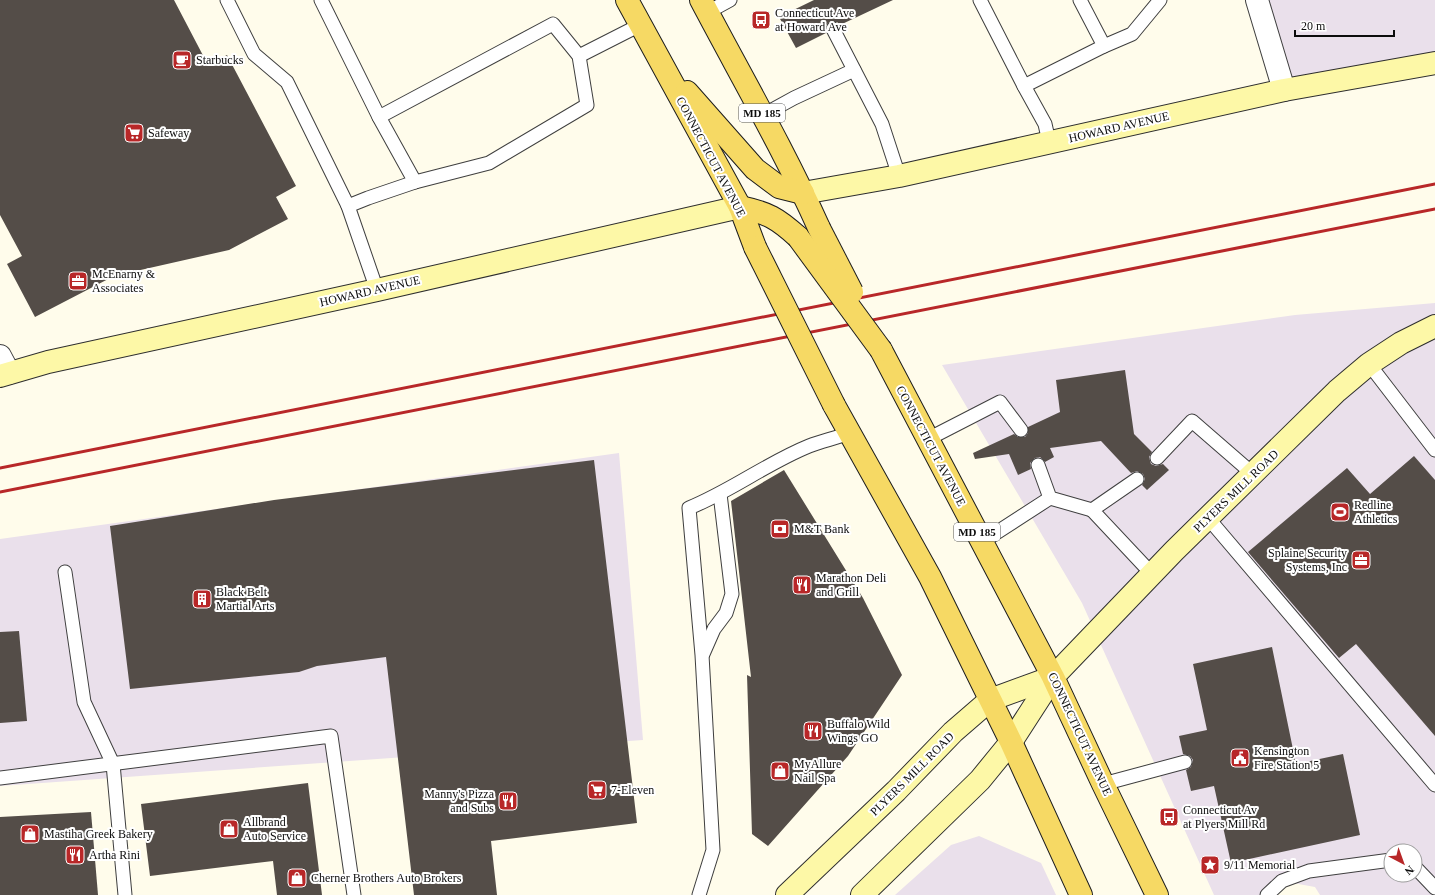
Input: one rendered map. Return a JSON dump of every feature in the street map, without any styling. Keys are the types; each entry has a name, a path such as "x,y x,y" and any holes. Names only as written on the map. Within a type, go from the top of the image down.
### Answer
{"main road":[{"name":"CONNECTICUT AVENUE","path":"627,0 740,208 755,247 834,405 930,577 1011,742 1081,895"},
{"name":"CONNECTICUT AVENUE","path":"704,6 763,115 900,388 1053,677 1157,895"},
{"path":"660,60 755,169 779,187 803,193"},
{"path":"740,208 761,212 781,222 798,237 881,350"}],"street":[{"path":"1257,0 1284,90"},
{"name":"HOWARD AVENUE","path":"803,193 899,176 1284,90 1435,63"},
{"name":"HOWARD AVENUE","path":"3,369 48,362 740,208"},
{"name":"PLYERS MILL ROAD","path":"862,895 980,780 1011,742 1053,677 1208,518 1337,391 1369,364 1401,343 1435,326"},
{"name":"PLYERS MILL ROAD","path":"787,895 896,791 953,732 990,700 1053,677"}],"lane":[{"path":"227,0 254,54 287,82 348,206 377,290"},
{"path":"321,0 379,117 415,182"},
{"path":"704,6 730,0"},
{"path":"980,0 1045,124 1049,142"},
{"path":"1080,0 1104,46"},
{"path":"1024,86 1104,46 1132,34 1160,0"},
{"path":"348,206 415,182 489,163 587,105 580,56 553,24 379,117"},
{"path":"580,56 640,25"},
{"path":"832,29 882,124 899,176"},
{"path":"763,115 794,98 854,70"},
{"path":"1369,364 1435,450"},
{"path":"928,439 1000,402 1021,430"},
{"path":"1158,458 1192,421 1253,474"},
{"path":"700,895 713,850 702,655 689,508 720,494 775,462 809,446 849,433"},
{"path":"1038,465 1050,498"},
{"path":"1092,510 1137,480"},
{"path":"702,655 714,629 726,614 732,594 720,494"},
{"path":"982,542 1050,498 1092,510 1152,574"},
{"path":"1208,518 1435,785"},
{"path":"66,572 84,702 113,764 125,895"},
{"path":"0,778 331,736 354,895"},
{"path":"1103,784 1185,762"},
{"path":"1267,895 1282,881 1309,871 1383,861"},
{"path":"1423,875 1435,888"}],"shaded area":[{"path":"1257,0 1435,0 1435,63 1284,90"},
{"path":"1435,303 1435,895 1320,895 1315,887 1282,881 1267,895 1214,895 1082,603 942,365 1295,315"},
{"path":"619,453 643,740 0,786 0,539"},
{"path":"979,836 1041,863 1056,895 895,895 951,845"}],"building":[{"name":"Safeway","path":"0,0 174,0 208,65 227,55 296,186 276,197 288,219 229,250 114,276 35,317 7,264 22,256 0,215"},
{"path":"814,0 893,0 840,25 837,22 830,22 826,25 826,33 796,48 779,17"},
{"path":"1125,370 1134,434 1152,452 1149,457 1151,464 1156,466 1163,464 1169,470 1147,490 1142,485 1145,479 1143,474 1137,471 1131,473 1101,441 1050,448 1054,457 1045,462 1040,457 1035,458 1030,463 1031,469 1018,475 1009,454 975,459 973,453 1014,434 1018,437 1025,437 1028,433 1028,427 1060,412 1056,380"},
{"path":"1414,456 1435,480 1435,736 1356,644 1339,658 1248,552 1347,468 1370,494"},
{"path":"594,460 637,823 491,841 497,895 414,895 386,657 317,666 299,672 130,689 110,526 274,500"},
{"path":"784,470 863,598 902,675 848,756 768,846 752,834 747,675 751,677 731,501"},
{"path":"19,631 27,721 0,723 0,632"},
{"name":"Kensington Fire Station 5","path":"1272,647 1296,764 1343,754 1360,835 1231,863 1214,786 1191,791 1186,770 1191,767 1193,760 1190,756 1183,754 1179,736 1207,730 1193,664"},
{"name":"Allbrand Auto Service","path":"308,783 322,895 277,895 273,861 150,876 141,804"},
{"path":"91,812 98,895 0,895 0,817"}],"railway":[{"path":"0,468 1435,184"},
{"path":"0,492 1435,209"}],"place":[{"name":"Connecticut Ave at Howard Ave","path":"761,20"},
{"name":"Starbucks","path":"182,60"},
{"name":"Safeway","path":"134,133"},
{"name":"McEnarny & Associates","path":"78,281"},
{"name":"Redline Athletics","path":"1340,512"},
{"name":"M&T Bank","path":"780,529"},
{"name":"Splaine Security Systems, Inc","path":"1361,560"},
{"name":"Marathon Deli and Grill","path":"802,585"},
{"name":"Black Belt Martial Arts","path":"202,599"},
{"name":"Buffalo Wild Wings GO","path":"813,731"},
{"name":"Kensington Fire Station 5","path":"1240,758"},
{"name":"MyAllure Nail Spa","path":"780,771"},
{"name":"7-Eleven","path":"597,790"},
{"name":"Manny's Pizza and Subs","path":"508,801"},
{"name":"Connecticut Av at Plyers Mill Rd","path":"1169,817"},
{"name":"Allbrand Auto Service","path":"229,829"},
{"name":"Mastiha Greek Bakery","path":"30,834"},
{"name":"Artha Rini","path":"75,855"},
{"name":"9/11 Memorial","path":"1210,865"},
{"name":"Cherner Brothers Auto Brokers","path":"297,878"}]}
